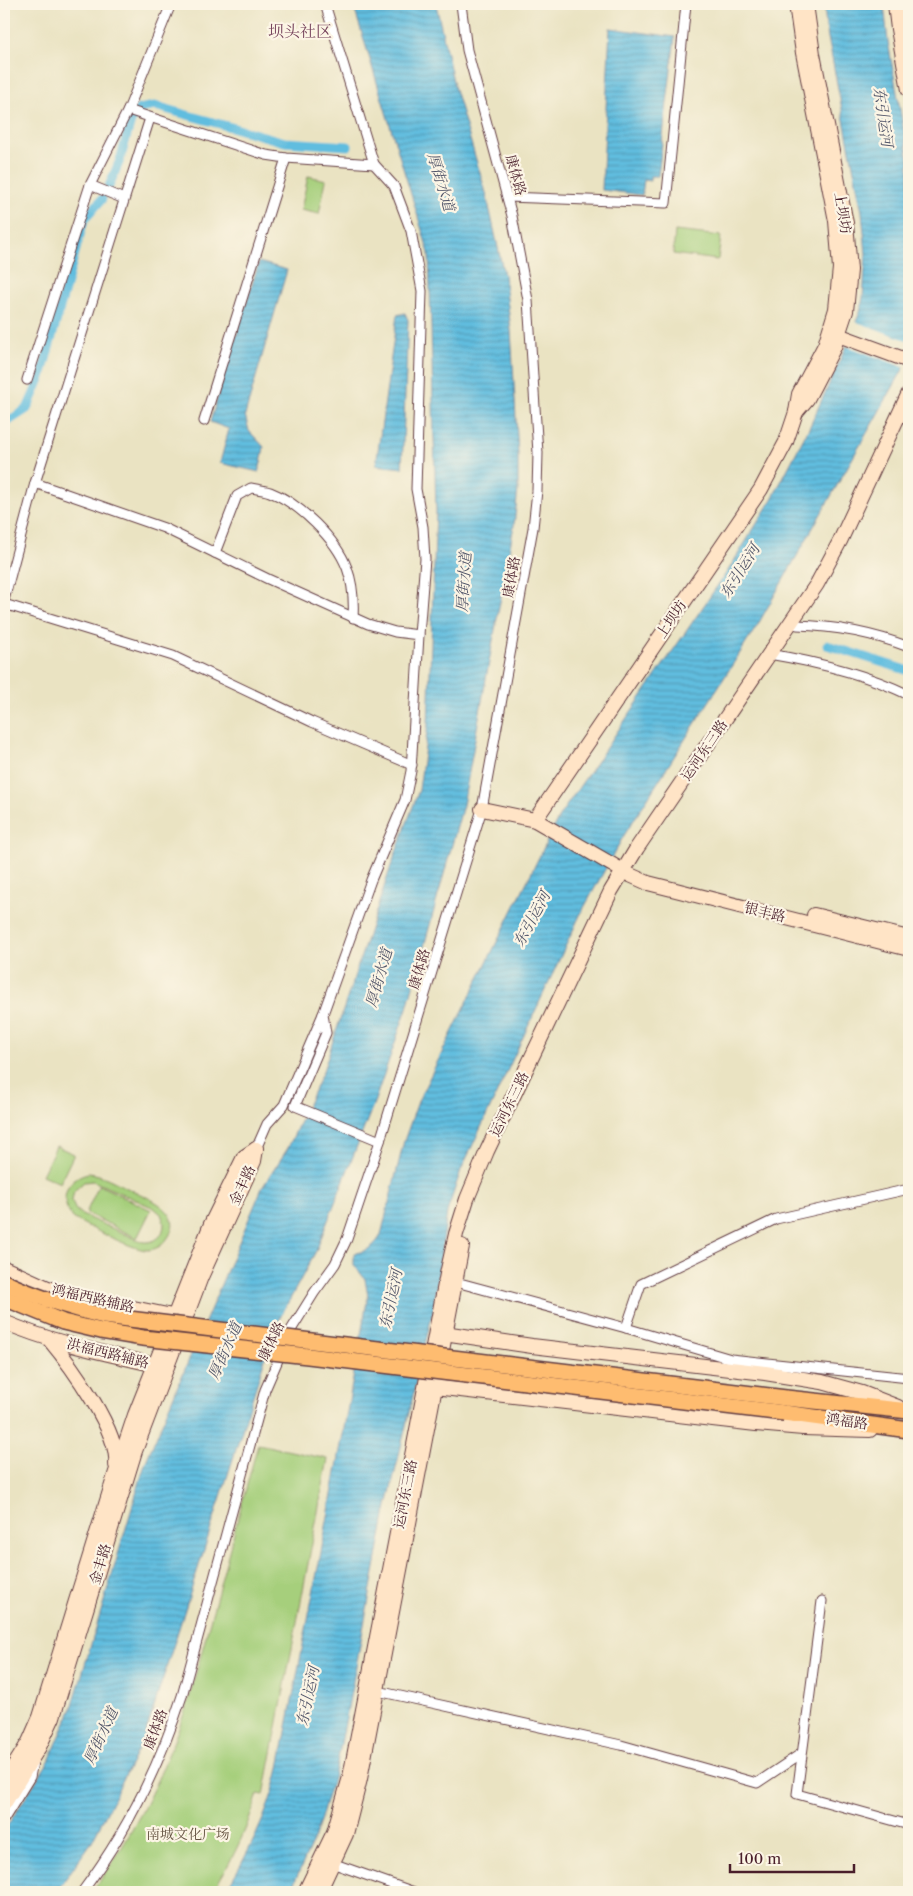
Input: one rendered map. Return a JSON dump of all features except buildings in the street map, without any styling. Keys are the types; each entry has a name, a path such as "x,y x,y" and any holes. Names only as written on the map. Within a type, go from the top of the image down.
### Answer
{"main road":[{"name":"鸿福路","path":"4,1282 34,1296 66,1307 104,1316 786,1398 909,1411"},
{"name":"鸿福路","path":"4,1298 63,1322 143,1338 318,1357 909,1429"}],"street":[{"path":"27,380 90,185 128,110 171,4"},
{"path":"256,1149 267,1124 284,1105 323,1014 371,880 405,800 412,765 419,635 426,559 423,527 416,489 422,292 411,231 394,186 374,164 325,4"},
{"name":"康体路","path":"82,1892 108,1856 127,1824 169,1734 182,1696 265,1390 291,1330 342,1252 380,1141 482,809 530,546 538,491 538,444 531,328 524,272 508,197 468,50 461,4"},
{"path":"508,197 666,203 686,4"},
{"name":"上坝坊","path":"796,4 803,53 830,187 839,245 839,330"},
{"name":"上坝坊","path":"535,820 761,489 786,442 796,412 807,399 834,348 848,294 849,247 813,54 806,4"},
{"path":"895,4 909,90"},
{"path":"904,4 909,45"},
{"path":"128,110 266,155 374,164"},
{"path":"4,600 35,483 150,118"},
{"path":"204,421 286,158"},
{"path":"90,185 124,199"},
{"path":"839,330 909,351"},
{"path":"839,330 909,360"},
{"name":"运河东三路","path":"305,1892 346,1834 353,1807 440,1332 456,1234 474,1183 487,1151 591,932 817,584 840,541 909,393"},
{"name":"运河东三路","path":"773,654 797,625 824,587 909,412"},
{"path":"35,483 164,528 268,579 368,624 395,632 419,635"},
{"path":"215,553 237,496 251,488 270,492 299,510 332,539 348,569 354,599 353,618"},
{"path":"4,604 173,656 312,722 412,765"},
{"path":"797,625 865,632 909,647"},
{"path":"773,654 814,662 892,687 909,695"},
{"path":"482,809 535,820 629,871"},
{"name":"运河东三路","path":"440,1332 456,1282 464,1234 475,1200 629,871"},
{"name":"银丰路","path":"629,871 909,938"},
{"name":"银丰路","path":"629,871 648,883 909,949"},
{"path":"323,1014 326,1033 295,1106 380,1141"},
{"name":"金丰路","path":"4,1782 29,1742 40,1717 114,1475 180,1317 254,1161 256,1149"},
{"path":"626,1328 641,1284 776,1219 909,1189"},
{"name":"鸿福西路辅路","path":"4,1268 48,1288 75,1296 180,1317"},
{"path":"456,1282 626,1328 731,1359 909,1378"},
{"path":"4,1322 27,1332 49,1338 65,1358 89,1395 107,1429 116,1454 117,1461 114,1475"},
{"path":"440,1332 532,1346 765,1373 822,1382 862,1393 909,1411"},
{"name":"洪福西路辅路","path":"49,1338 161,1366"},
{"name":"金丰路","path":"4,1804 34,1757 53,1717 161,1366"},
{"path":"430,1386 766,1425 843,1430 909,1429"},
{"path":"822,1601 796,1794 909,1825"},
{"path":"373,1690 621,1745 757,1783 802,1753"},
{"path":"4,1819 30,1777 34,1757"},
{"path":"327,1862 414,1892"},
{"name":"运河东三路","path":"319,1892 327,1862"}],"green space":[{"path":"308,176 326,180 319,214 301,210"},
{"path":"675,231 721,236 718,260 673,254"},
{"path":"56,1146 74,1154 60,1183 42,1175"},
{"path":"88,1173 103,1177 162,1206 169,1213 172,1220 172,1229 167,1239 161,1246 156,1248 141,1249 110,1237 73,1218 66,1204 66,1191 69,1185 80,1176","holes":["93,1181 154,1208 161,1214 164,1223 163,1232 155,1240 143,1242 82,1215 75,1209 72,1200 74,1191 84,1182"]},
{"path":"99,1185 151,1210 137,1238 86,1213"},
{"name":"南城文化广场","path":"258,1444 328,1459 264,1795 258,1794 238,1845 212,1892 92,1892 136,1824 160,1775 180,1725 189,1699"}],"water":[{"name":"厚街水道","path":"353,4 436,4 454,86 486,193 504,275 511,330 518,454 518,489 514,525 463,805 407,1008 375,1100 316,1251 275,1327 144,1738 91,1843 56,1892 4,1892 4,1831 49,1761 72,1708 146,1461 262,1188 288,1148 323,1071 391,866 419,790 428,725 436,511 429,253"},
{"name":"东引运河","path":"824,4 884,4 888,42 909,160 909,349 905,366 757,626 623,837 581,913 461,1170 447,1212 433,1311 387,1506 336,1769 316,1834 290,1892 225,1892 256,1835 274,1789 278,1773 329,1511 368,1296 365,1279 354,1265 354,1253 370,1248 381,1235 404,1141 419,1099 560,815 729,569 772,499 810,426 860,312 863,298 866,254 862,212 826,27"},
{"path":"610,28 675,37 658,176 650,176 650,181 644,180 642,195 602,190"},
{"path":"259,262 287,270 245,415 249,431 264,447 259,472 220,463 229,429 210,422"},
{"path":"405,313 408,320 402,468 376,465 397,315"}],"pier":[{"path":"854,321 909,341 909,359 906,368 844,345"}],"waterway":[{"path":"109,186 120,160 131,121 139,109 155,106 285,142 348,146"},
{"path":"4,424 27,409 41,377 84,220 102,199"},
{"path":"827,645 909,671"}],"district":[{"name":"坝头社区","path":"300,31"}]}
